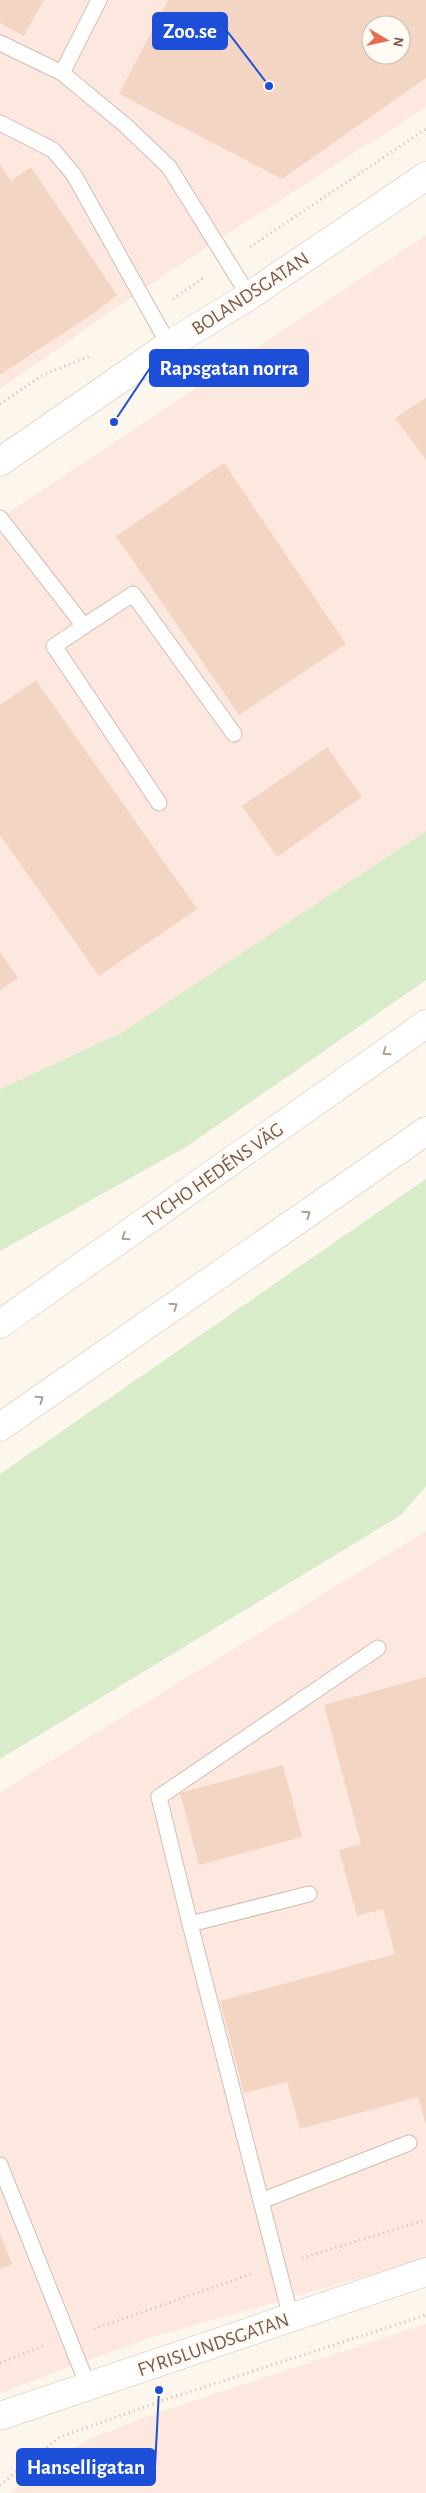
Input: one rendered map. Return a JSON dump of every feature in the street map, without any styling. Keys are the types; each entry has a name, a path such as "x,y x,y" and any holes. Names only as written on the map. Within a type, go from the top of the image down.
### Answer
{"main road":[{"name":"BOLANDSGATAN","path":"0,462 169,345 249,296 426,176"},
{"name":"TYCHO HEDÉNS VÄG","path":"0,1324 426,1024"},
{"path":"0,1427 426,1131"},
{"name":"FYRISLUNDSGATAN","path":"0,2416 426,2272"}],"lane":[{"path":"62,72 99,0"},
{"path":"0,44 62,72 125,125 169,168 249,296"},
{"path":"0,123 53,150 74,175 169,345"},
{"path":"0,518 84,626"},
{"path":"159,803 54,646 132,594 234,734"},
{"path":"291,2318 159,1797 378,1648"},
{"path":"190,1924 309,1894"},
{"path":"261,2200 410,2143"},
{"path":"0,2165 88,2386"}],"path":[{"path":"0,2363 278,2265 426,2220"},
{"path":"0,2485 60,2437 170,2398 426,2315"}],"shaded area":[{"path":"0,0 426,0 426,107 165,274 0,389"},
{"path":"426,235 426,831 123,1032 0,1089 0,518"},
{"path":"426,1531 426,2259 146,2339 0,2393 0,1792"},
{"path":"426,2324 426,2493 10,2493 32,2475 89,2439 154,2414"}],"green space":[{"path":"426,831 426,980 186,1147 0,1251 0,1089 123,1032"},
{"path":"426,1179 426,1486 401,1515 0,1759 0,1474"}],"building":[{"path":"0,0 44,0 24,36 0,23"},
{"path":"168,0 426,0 426,78 282,179 119,94"},
{"path":"0,164 11,181 31,167 117,295 97,311 0,375"},
{"path":"426,398 426,460 395,418"},
{"path":"224,463 346,644 239,715 116,536"},
{"path":"36,680 197,909 99,976 0,835 0,705"},
{"path":"327,747 362,797 277,857 242,806"},
{"path":"0,952 18,978 0,990"},
{"path":"426,1677 426,2125 418,2097 300,2129 287,2082 244,2093 220,2001 395,1954 383,1909 357,1916 339,1850 361,1844 324,1705"},
{"path":"283,1765 302,1837 199,1865 180,1793"},
{"path":"0,2233 12,2264 0,2269"}],"place":[{"name":"Zoo.se","path":"269,86"},
{"name":"Rapsgatan norra","path":"114,422"},
{"name":"Hanselligatan","path":"159,2390"}]}
